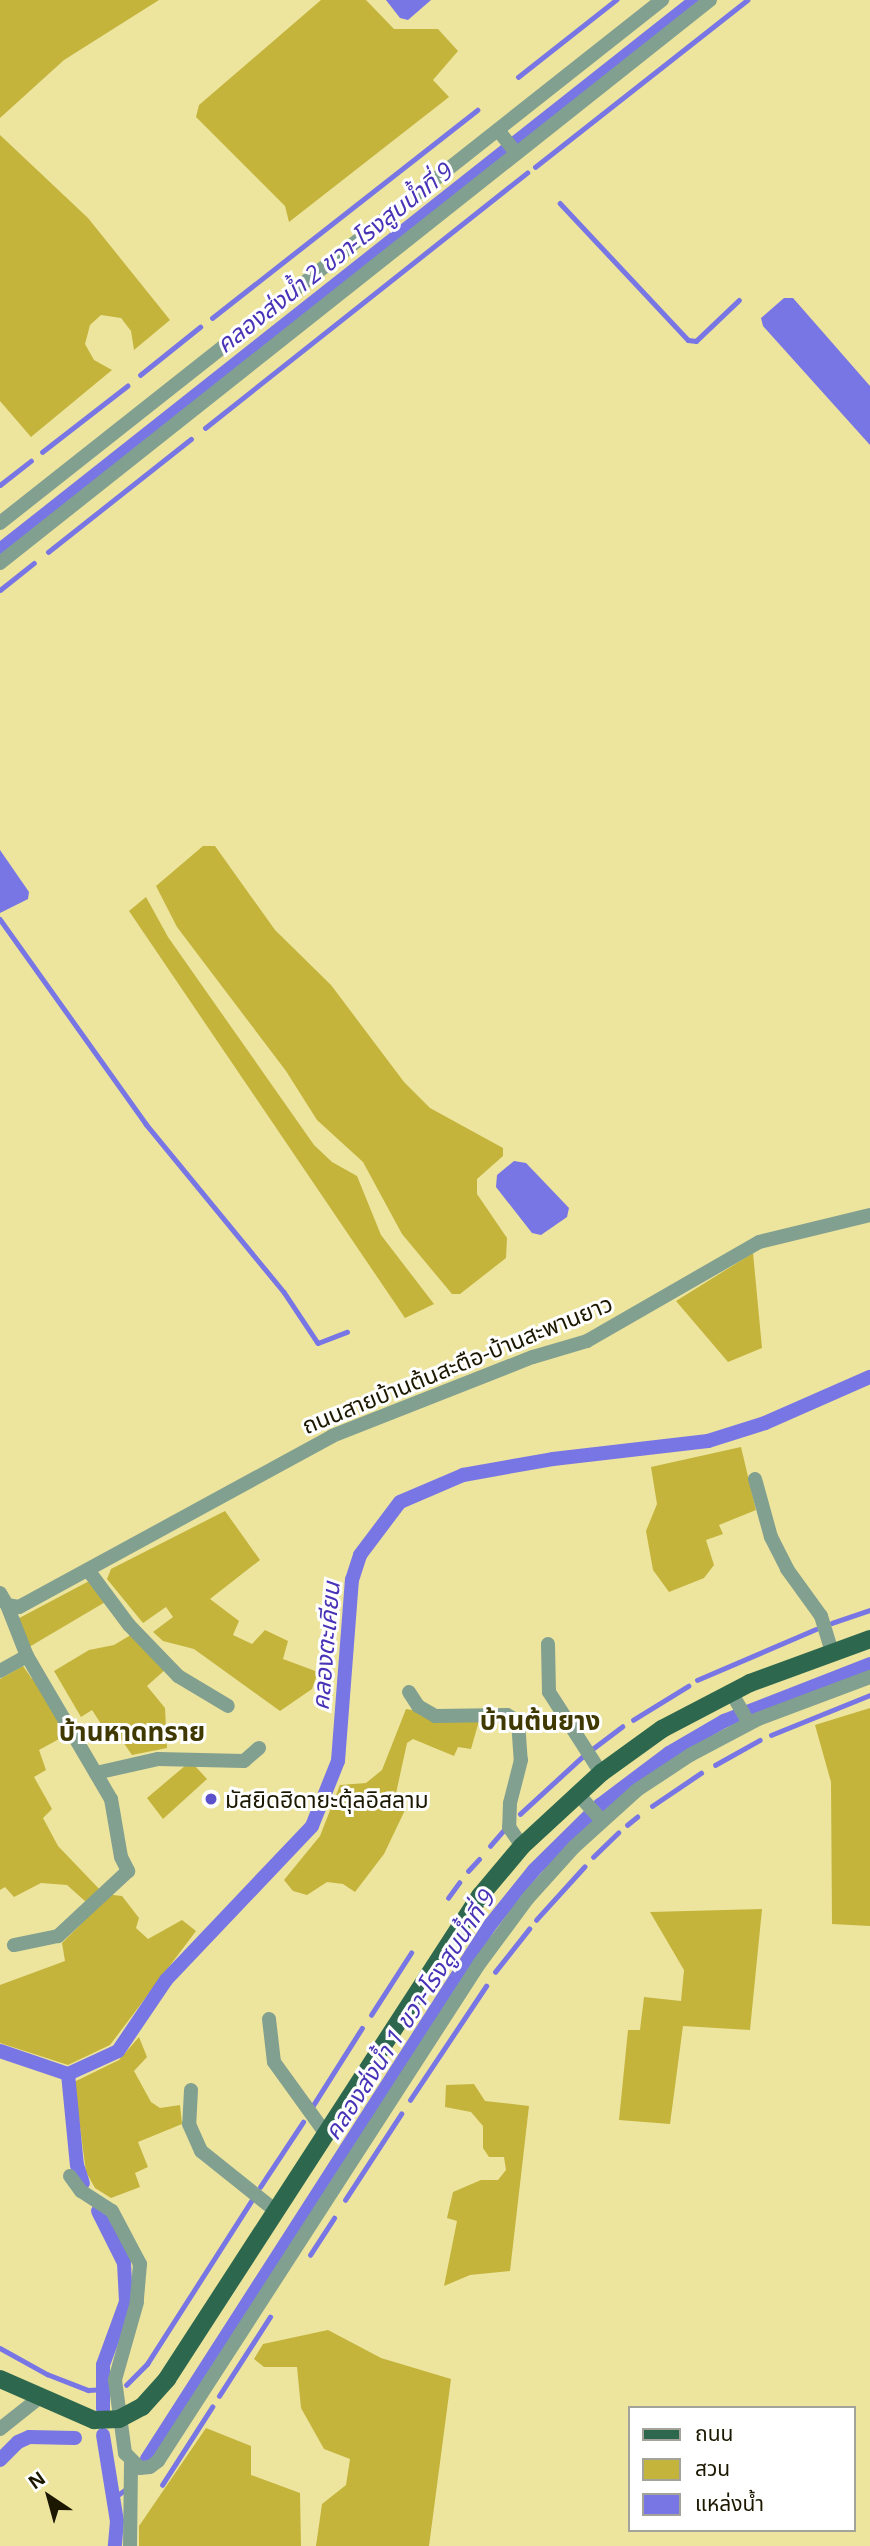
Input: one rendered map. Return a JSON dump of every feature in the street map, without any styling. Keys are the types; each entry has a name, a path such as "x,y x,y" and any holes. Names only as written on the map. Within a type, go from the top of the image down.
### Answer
{"main road":[{"path":"0,2379 80,2416 119,2419 142,2407 167,2379 480,1896 522,1846 582,1798 601,1773 662,1729 832,1652 870,1639"}],"street":[{"path":"0,523 501,133 662,0"},
{"path":"0,563 515,151 710,0"},
{"path":"501,133 515,151"},
{"name":"ถนนสายบ้านต้นสะตือ-บ้านสะพานยาว","path":"3,1599 19,1607 332,1436 477,1377 598,1336 759,1242 870,1215"},
{"path":"755,1479 771,1537 787,1569 821,1616 832,1652"},
{"path":"88,1570 129,1625 178,1676 228,1706"},
{"path":"3,1599 27,1656 111,1799 121,1857 128,1871 58,1936 14,1945"},
{"path":"548,1644 545,1673 550,1692 601,1773"},
{"path":"0,1671 27,1656"},
{"path":"131,2462 140,2468 158,2461 479,1964 528,1898 599,1818 637,1790 747,1720 870,1677"},
{"path":"409,1692 418,1706 435,1716 507,1715 518,1721 521,1760 510,1803 509,1827 522,1846"},
{"path":"734,1697 747,1720"},
{"path":"96,1773 158,1759 244,1760 259,1748"},
{"path":"582,1798 599,1818"},
{"path":"269,2018 274,2062 326,2134"},
{"path":"191,2090 189,2124 201,2151 276,2211"},
{"path":"70,2176 81,2191 112,2211 140,2264 138,2302 115,2380 119,2419 131,2462 130,2546"},
{"path":"0,2428 39,2398"}],"green space":[{"path":"0,0 159,0 64,60 0,118"},
{"path":"321,0 366,0 394,29 438,29 458,51 433,80 449,97 289,222 285,206 196,117 199,105"},
{"path":"0,135 88,218 170,320 134,350 131,331 121,318 101,315 90,325 85,344 94,360 112,370 31,437 0,401"},
{"path":"203,846 215,846 275,930 331,985 404,1082 430,1108 503,1148 503,1156 477,1179 477,1194 507,1238 506,1258 460,1294 452,1294 402,1234 363,1162 317,1120 286,1071 177,927 156,886"},
{"path":"146,897 168,937 314,1145 332,1162 357,1176 381,1235 434,1304 405,1318 129,911"},
{"path":"753,1253 762,1348 728,1362 676,1301"},
{"path":"741,1447 756,1510 719,1525 723,1534 706,1540 714,1565 704,1578 669,1592 653,1570 646,1531 657,1504 651,1467"},
{"path":"225,1511 260,1560 210,1599 239,1621 233,1635 252,1644 265,1630 288,1641 283,1659 318,1672 312,1689 280,1711 194,1649 163,1641 153,1632 173,1617 166,1607 143,1623 107,1579 111,1569"},
{"path":"91,1580 107,1601 24,1650 10,1623"},
{"path":"134,1633 167,1668 147,1686 165,1708 167,1748 132,1755 114,1729 107,1733 92,1710 81,1717 54,1671 89,1650 114,1645"},
{"path":"23,1666 32,1679 41,1675 72,1732 39,1750 46,1770 34,1777 52,1809 43,1818 58,1846 104,1894 122,1896 139,1918 136,1928 148,1939 182,1920 196,1931 110,2045 68,2065 0,2043 0,1985 65,1961 62,1943 95,1910 67,1885 41,1883 14,1897 5,1887 0,1890 0,1679"},
{"path":"870,1708 870,1926 832,1924 831,1782 815,1725"},
{"path":"406,1709 479,1721 471,1749 458,1747 454,1756 413,1739 407,1743 395,1798 406,1808 384,1854 355,1892 343,1884 327,1882 307,1895 293,1891 284,1880 320,1836 340,1785 366,1783 382,1770"},
{"path":"186,1765 195,1766 207,1779 163,1819 147,1798"},
{"path":"762,1909 750,2030 683,2026 670,2124 619,2120 628,2030 640,2030 644,1997 681,2001 684,1970 650,1912"},
{"path":"139,2037 147,2057 134,2071 151,2102 160,2108 180,2105 182,2124 138,2142 148,2167 135,2173 140,2187 111,2198 95,2188 86,2172 74,2082 119,2060"},
{"path":"474,2084 485,2101 529,2106 510,2271 470,2275 444,2286 457,2221 447,2218 453,2192 481,2180 498,2180 506,2170 504,2157 489,2157 483,2148 483,2126 471,2112 445,2107 446,2085"},
{"path":"328,2330 381,2358 451,2379 429,2546 316,2546 322,2504 346,2485 350,2459 324,2449 301,2408 297,2367 264,2367 254,2359 263,2344"},
{"path":"206,2428 251,2446 251,2475 300,2493 301,2546 139,2546 139,2526"}],"water":[{"path":"386,0 431,0 408,20 400,18"},
{"path":"784,298 793,298 870,386 870,445 763,326 761,318"},
{"path":"0,850 29,892 28,899 0,913"},
{"path":"514,1161 526,1163 569,1208 567,1217 541,1235 532,1233 496,1187 497,1175"}],"waterway":[{"path":"518,77 616,0"},
{"name":"คลองส่งน้ำ 2 ขวา-โรงสูบน้ำที่ 9","path":"0,550 696,0"},
{"path":"535,167 747,0"},
{"path":"212,318 477,110"},
{"path":"205,428 527,173"},
{"path":"560,203 688,340 696,341 739,300"},
{"path":"140,375 200,327"},
{"path":"42,452 127,386"},
{"path":"48,552 191,439"},
{"path":"0,485 31,461"},
{"path":"0,590 34,563"},
{"path":"0,919 146,1124 284,1292 318,1343 347,1332"},
{"name":"คลองตะเคียน","path":"0,2051 68,2074 118,2051 166,1980 312,1826 338,1761 352,1580 360,1555 400,1502 463,1475 553,1459 708,1441 765,1423 870,1377"},
{"path":"832,1623 870,1610"},
{"path":"697,1680 816,1629"},
{"name":"คลองส่งน้ำ 1 ขวา-โรงสูบน้ำที่ 9","path":"147,2459 490,1925 534,1870 600,1805 669,1753 724,1721 870,1664"},
{"path":"633,1720 688,1686"},
{"path":"771,1735 870,1695"},
{"path":"591,1750 622,1727"},
{"path":"715,1765 760,1740"},
{"path":"520,1814 583,1756"},
{"path":"652,1806 701,1773"},
{"path":"627,1825 637,1817"},
{"path":"490,1846 503,1831"},
{"path":"593,1857 618,1833"},
{"path":"468,1871 479,1859"},
{"path":"536,1920 584,1867"},
{"path":"448,1898 459,1883"},
{"path":"495,1972 529,1929"},
{"path":"371,2015 411,1953"},
{"path":"410,2100 486,1986"},
{"path":"312,2107 362,2028"},
{"path":"68,2074 77,2165 83,2183"},
{"path":"345,2200 401,2114"},
{"path":"260,2187 303,2122"},
{"path":"126,2385 147,2364 252,2200"},
{"path":"98,2211 124,2263 126,2302 103,2365 103,2409"},
{"path":"310,2255 334,2218"},
{"path":"219,2396 270,2317"},
{"path":"0,2348 47,2374 88,2390 109,2389"},
{"path":"162,2485 212,2407"},
{"path":"103,2435 117,2521 115,2546"},
{"name":"คลองส่งน้ำ 1 ขวา-โรงสูบน้ำที่ 9","path":"0,2460 18,2442 29,2437 75,2438"},
{"path":"115,2497 126,2489"}],"place":[{"name":"มัสยิดฮิดายะตุ้ลอิสลาม","path":"211,1799"}],"district":[{"name":"บ้านต้นยาง","path":"540,1721"},
{"name":"บ้านหาดทราย","path":"132,1732"}]}
